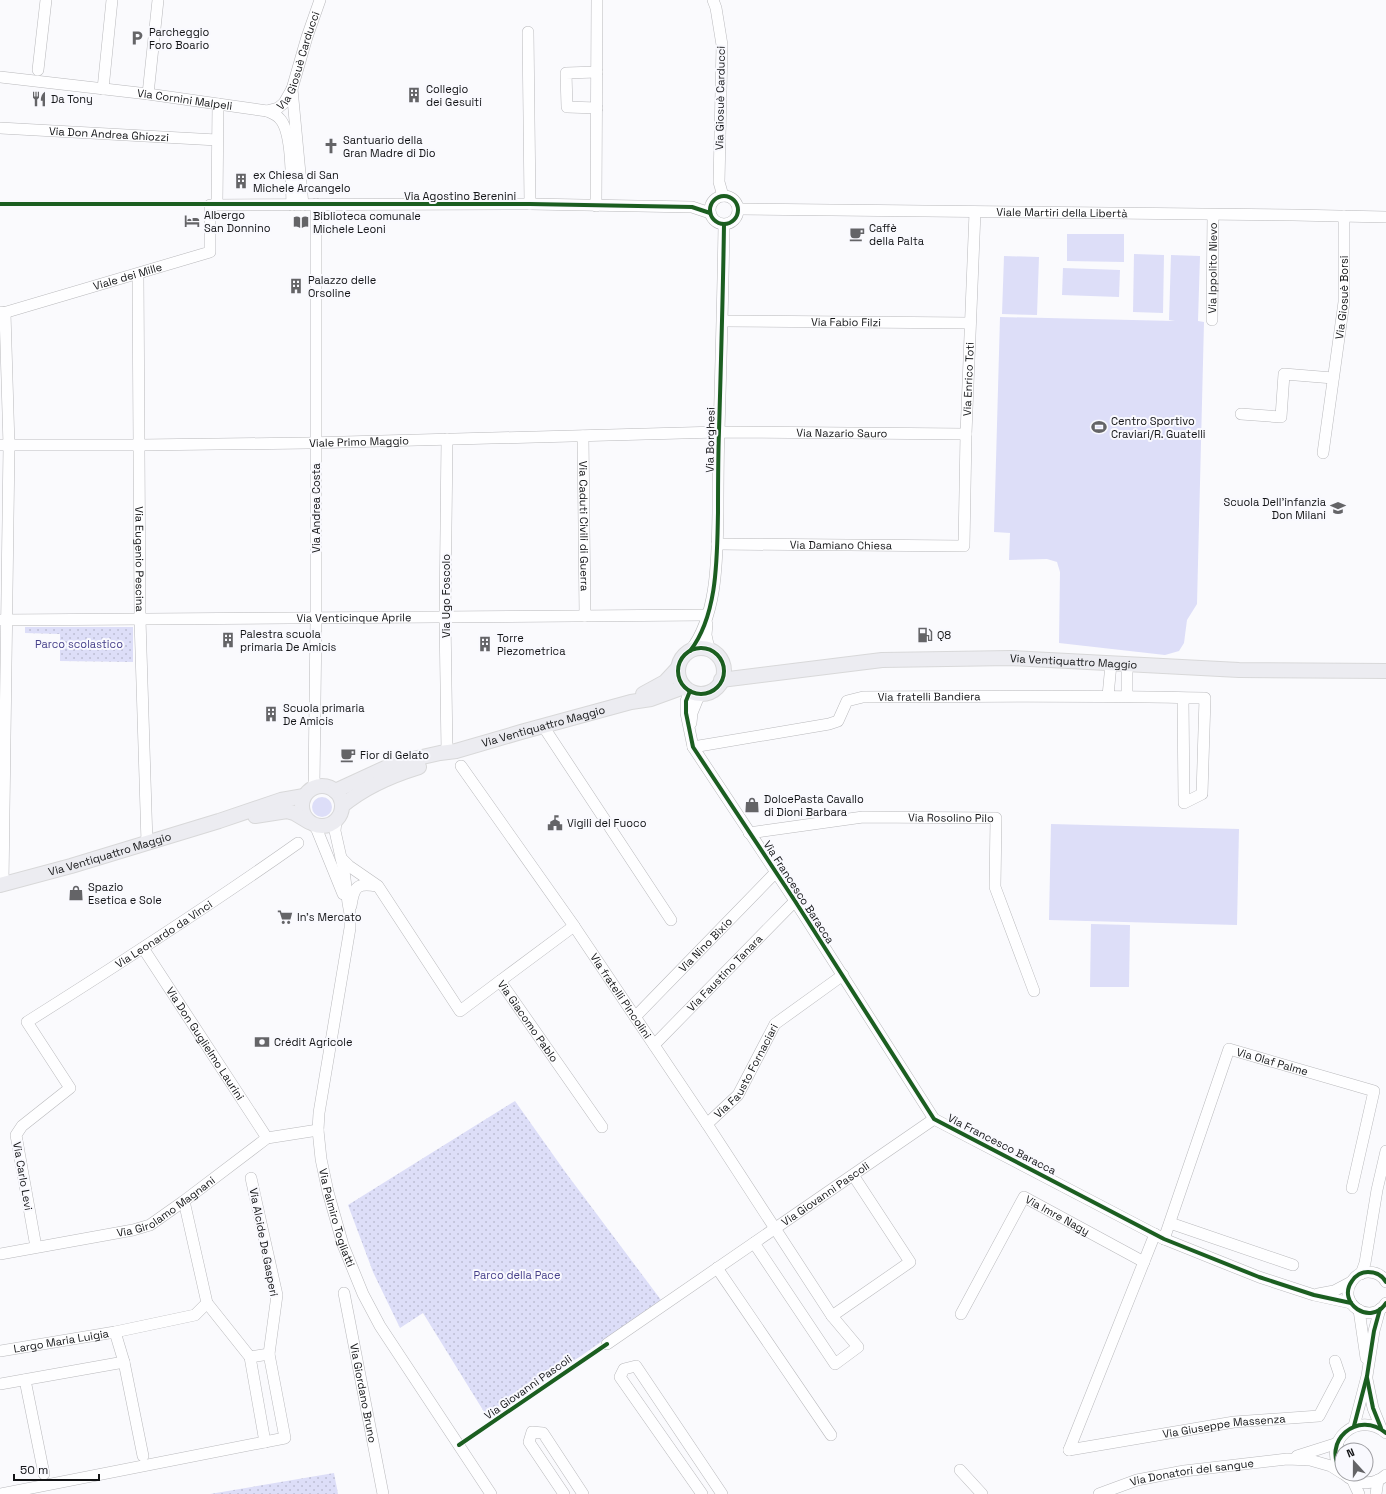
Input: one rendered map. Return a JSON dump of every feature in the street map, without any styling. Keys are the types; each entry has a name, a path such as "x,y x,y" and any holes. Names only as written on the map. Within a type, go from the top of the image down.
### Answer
{"main road":[{"path":"690,650 703,648 709,649"},
{"name":"Via Ventiquattro Maggio","path":"709,649 715,653 723,664 733,670 762,674"},
{"name":"Via Ventiquattro Maggio","path":"631,702 665,682 678,668 684,655 690,650"},
{"name":"Via Ventiquattro Maggio","path":"2,885 71,866 219,821 325,786 335,790 385,768 413,759 452,752 631,702 691,690 706,693 712,690 721,680 882,660 1011,658 1239,670 1386,671"},
{"path":"721,680 723,664"},
{"path":"678,668 680,681 691,690"},
{"name":"Via Ventiquattro Maggio","path":"342,806 349,800 384,781 410,770 444,759 452,752"},
{"path":"309,792 302,802 302,813 312,824 326,826 336,821 341,812 342,806 339,795 335,790"},
{"name":"Via Ventiquattro Maggio","path":"219,821 287,811 294,813 312,824"}],"street":[{"path":"38,70 46,0"},
{"path":"103,89 112,0"},
{"path":"148,94 158,0"},
{"name":"Via Giosuè Carducci","path":"267,111 278,108 284,103 292,89 307,37 320,0"},
{"path":"596,206 597,0"},
{"name":"Via Giosuè Carducci","path":"713,0 716,8 722,45 719,182 722,196"},
{"path":"528,32 530,204"},
{"path":"597,72 566,73 567,107 597,108"},
{"name":"Via Cornini Malpeli","path":"0,77 148,94 267,111"},
{"path":"292,89 298,205"},
{"path":"213,205 218,104"},
{"path":"267,111 280,119 287,132 290,161 298,205"},
{"name":"Via Don Andrea Ghiozzi","path":"0,128 217,140"},
{"path":"722,196 727,196 735,201 738,209 738,213 734,220 724,225 716,222 711,217 709,208 714,200 722,196"},
{"name":"Via Andrea Costa","path":"309,792 316,619 316,204"},
{"name":"Via Agostino Berenini","path":"213,205 530,204 692,207 710,213"},
{"name":"Viale dei Mille","path":"2,313 210,252 213,205"},
{"name":"Viale Martiri della Libertà","path":"738,209 1386,217"},
{"name":"Via Enrico Toti","path":"964,546 966,434 975,212"},
{"name":"Via Ippolito Nievo","path":"1212,320 1213,215"},
{"name":"Via Giosuè Borsi","path":"1323,453 1344,302 1344,216"},
{"name":"Via Borghesi","path":"690,650 698,641 711,604 717,544 724,225"},
{"name":"Via Eugenio Pescina","path":"138,274 140,619 147,843"},
{"path":"2,313 4,445 2,885"},
{"name":"Via Fabio Filzi","path":"723,320 970,324"},
{"path":"1241,414 1281,417 1284,374 1333,378"},
{"name":"Viale Primo Maggio","path":"4,445 140,445 316,442 719,432"},
{"name":"Via Nazario Sauro","path":"719,432 966,434"},
{"name":"Via Caduti Civili di Guerra","path":"583,436 585,616"},
{"name":"Via Ugo Foscolo","path":"446,439 445,617 452,752"},
{"name":"Via Damiano Chiesa","path":"717,544 964,546"},
{"name":"Via Borghesi","path":"707,615 706,635 709,649"},
{"name":"Via Venticinque Aprile","path":"3,620 316,619 707,615"},
{"path":"1108,696 1111,664"},
{"path":"1127,664 1127,696"},
{"name":"Via Francesco Baracca","path":"691,690 686,702 686,714 693,747 843,975 934,1119 1160,1237 1259,1277 1355,1307 1369,1313 1383,1306"},
{"name":"Via fratelli Bandiera","path":"693,747 830,724 838,721 847,701 863,697 1127,696 1205,698 1202,794 1184,803 1183,698"},
{"path":"543,726 671,920"},
{"name":"Via fratelli Pincolini","path":"461,766 636,1017 832,1316 858,1347 835,1364 754,1243"},
{"name":"Via Rosolino Pilo","path":"749,832 863,817 996,818 995,887 1034,991"},
{"name":"Via Palmiro Togliatti","path":"336,821 335,831 344,871 350,928 319,1114 318,1130 321,1159 328,1192 343,1245 363,1294 380,1326 491,1494"},
{"name":"Via Palmiro Togliatti","path":"312,824 349,908"},
{"name":"Via Leonardo da Vinci","path":"27,1022 143,948 298,844"},
{"name":"Via Giacomo Pablo","path":"341,858 348,866 378,886 460,1011 500,981 602,1127"},
{"name":"Via Nino Bixio","path":"636,1017 776,872"},
{"path":"349,908 355,889 358,886 366,884 378,886"},
{"name":"Via Faustino Tanara","path":"654,1045 795,901"},
{"path":"500,981 574,926"},
{"name":"Via Don Guglielmo Laurini","path":"143,948 267,1138"},
{"name":"Via Fausto Fornaciari","path":"707,1124 738,1095 775,1024 843,975"},
{"name":"Via Carlo Levi","path":"27,1022 70,1088 22,1126 16,1135 36,1247"},
{"name":"Via Olaf Palme","path":"1160,1237 1170,1223 1229,1049 1374,1091 1352,1188"},
{"name":"Via Giovanni Pascoli","path":"607,1344 934,1119"},
{"name":"Via Girolamo Magnani","path":"0,1254 133,1230 150,1225 267,1138 318,1130"},
{"path":"1361,1274 1365,1263 1377,1190 1386,1151"},
{"path":"832,1316 910,1262 853,1175"},
{"name":"Via Alcide De Gasperi","path":"251,1178 277,1295 269,1354 285,1438 265,1442"},
{"name":"Via Imre Nagy","path":"961,1314 1024,1197 1144,1262"},
{"path":"1,1494 265,1442 250,1357 207,1303 184,1201"},
{"path":"1170,1223 1293,1265"},
{"path":"1144,1262 1160,1237"},
{"path":"1368,1243 1382,1276"},
{"name":"Via Giuseppe Massenza","path":"1144,1262 1069,1450 1234,1422 1319,1416 1340,1376 1335,1361"},
{"path":"717,1268 831,1435"},
{"path":"1361,1274 1366,1272 1382,1276"},
{"name":"Via Francesco Baracca","path":"1314,1295 1334,1291 1351,1282 1355,1277 1361,1274"},
{"path":"1351,1282 1348,1292 1355,1307 1373,1408 1383,1431"},
{"name":"Via Giordano Bruno","path":"344,1293 383,1494"},
{"path":"115,1332 195,1315 207,1303"},
{"path":"1354,1426 1367,1373 1374,1331 1383,1306"},
{"name":"Largo Maria Luigia","path":"0,1351 115,1332 124,1362 143,1456"},
{"path":"250,1357 269,1354"},
{"path":"0,1384 124,1362"},
{"path":"702,1494 620,1377 624,1369 636,1366 722,1494"},
{"path":"25,1380 44,1474"},
{"path":"1338,1442 1341,1436 1354,1426 1368,1425 1383,1431"},
{"path":"564,1494 529,1442 532,1432 542,1433 583,1494"},
{"name":"Via Donatori del sangue","path":"1098,1494 1137,1480 1184,1471 1287,1459 1334,1444"},
{"name":"Via Donatori del sangue","path":"1287,1459 1310,1460 1334,1468"},
{"path":"960,1470 982,1494"},
{"path":"1376,1494 1382,1477"},
{"path":"1350,1482 1359,1494"},
{"path":"1359,1482 1372,1482"}],"green space":[{"path":"1067,234 1124,234 1124,262 1067,261"},
{"path":"1134,254 1164,255 1163,313 1133,312"},
{"name":"Centro Sportivo Craviari/R. Guatelli","path":"1171,255 1200,256 1198,321 1204,322 1197,604 1187,620 1184,643 1179,651 1165,655 1059,643 1060,572 1057,562 1047,559 1009,560 1010,533 994,532 1000,317 1175,321 1169,320"},
{"path":"1004,256 1039,257 1037,315 1002,314"},
{"path":"1063,268 1120,270 1119,297 1062,295"},
{"name":"Parco scolastico","path":"25,627 133,627 133,662 60,661 60,634 25,633"},
{"path":"322,797 329,800 332,807 329,814 322,817 315,814 312,807 315,800"},
{"path":"1051,824 1239,829 1237,925 1049,920"},
{"path":"1091,924 1130,925 1129,987 1090,987"},
{"name":"Parco della Pace","path":"515,1101 566,1173 661,1300 581,1356 486,1415 423,1313 400,1328 373,1272 348,1205"},
{"path":"334,1473 338,1494 210,1494"}],"cycle path":[{"path":"724,196 734,200 738,210 734,220 724,224 714,220 710,210 714,200 724,196"},
{"path":"0,204 530,204 692,207 710,213"},
{"path":"690,651 699,637 706,620 711,603 716,567 724,225"},
{"path":"701,648 714,652 720,658 724,671 720,684 714,690 701,694 688,690 682,684 678,671 682,658 688,652 701,648"},
{"path":"690,691 686,701 686,713 693,747 795,901 934,1119 1164,1239 1259,1277 1314,1295 1351,1303"},
{"path":"1386,1282 1383,1277 1376,1273 1368,1272 1357,1276 1352,1281 1348,1289 1348,1297 1352,1304 1357,1309 1364,1312 1372,1313 1380,1310 1386,1303"},
{"path":"1354,1426 1367,1376 1374,1331 1380,1309"},
{"path":"459,1445 607,1344"},
{"path":"1367,1378 1373,1408 1381,1428"},
{"path":"1338,1442 1345,1432 1354,1427 1364,1425 1375,1427 1386,1433"}],"place":[{"name":"Parcheggio Foro Boario","path":"137,38"},
{"name":"Collegio dei Gesuiti","path":"414,95"},
{"name":"Da Tony","path":"39,99"},
{"name":"Santuario della Gran Madre di Dio","path":"331,146"},
{"name":"ex Chiesa di San Michele Arcangelo","path":"241,181"},
{"name":"Albergo San Donnino","path":"192,221"},
{"name":"Biblioteca comunale Michele Leoni","path":"301,222"},
{"name":"Caffè della Palta","path":"857,234"},
{"name":"Palazzo delle Orsoline","path":"296,286"},
{"name":"Centro Sportivo Craviari/R. Guatelli","path":"1099,427"},
{"name":"Scuola Dell'infanzia Don Milani","path":"1338,508"},
{"name":"Q8","path":"925,635"},
{"name":"Palestra scuola primaria De Amicis","path":"228,640"},
{"name":"Torre Piezometrica","path":"485,644"},
{"name":"Scuola primaria De Amicis","path":"271,714"},
{"name":"Fior di Gelato","path":"348,755"},
{"name":"DolcePasta Cavallo di Dioni Barbara","path":"752,805"},
{"name":"Vigili del Fuoco","path":"555,823"},
{"name":"Spazio Esetica e Sole","path":"76,893"},
{"name":"In's Mercato","path":"285,917"},
{"name":"Crédit Agricole","path":"262,1042"}]}
